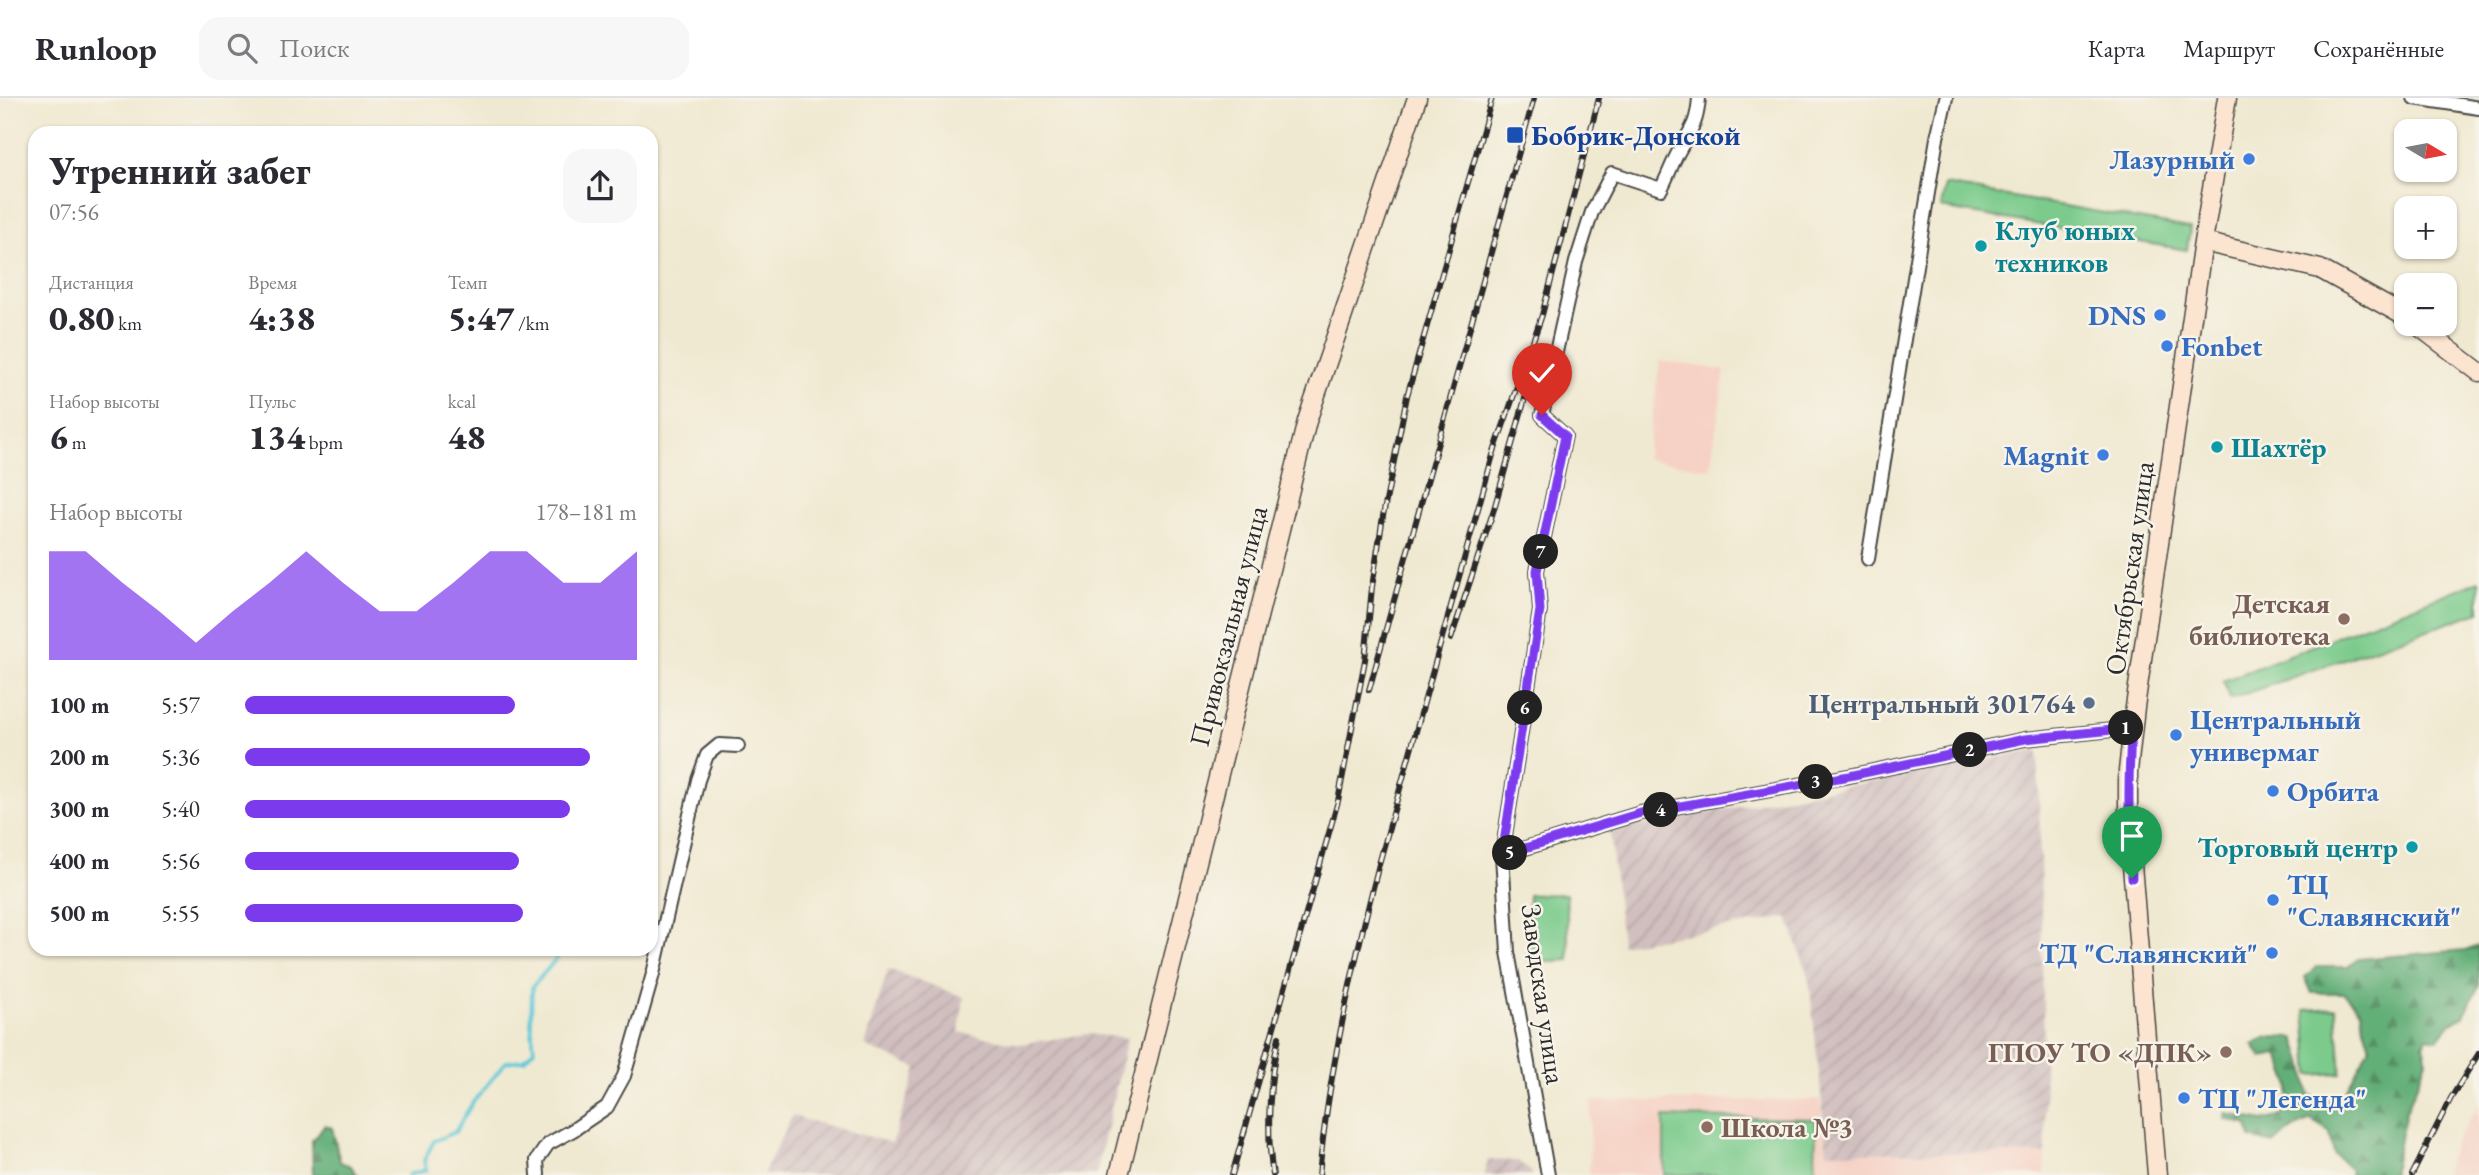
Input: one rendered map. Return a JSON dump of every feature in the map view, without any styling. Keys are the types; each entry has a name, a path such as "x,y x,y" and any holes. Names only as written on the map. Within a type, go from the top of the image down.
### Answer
{"main road":[{"name":"Привокзальная улица","path":"1119,1175 1307,421 1417,98"},
{"name":"Октябрьская улица","path":"2157,1175 2128,815 2127,771 2203,242 2227,98"},
{"path":"2203,242 2320,268 2394,310"},
{"path":"2432,336 2479,372"}],"street":[{"name":"Заводская улица","path":"1548,1175 1508,953 1502,855 1540,610 1537,571 1565,436 1542,415 1576,262 1592,212 1612,173 1661,189 1680,148 1691,133 1698,116 1699,98"},
{"path":"1868,559 1946,98"},
{"path":"2414,98 2479,108"},
{"path":"1502,855 1641,813 1849,776 2025,739 2132,728"},
{"path":"658,952 698,780 707,755 719,745 738,746"},
{"path":"538,1175 537,1160 548,1144 607,1107 624,1076 657,956"}],"shaded area":[{"path":"1660,361 1725,370 1710,469 1646,459"},
{"path":"2038,750 2046,1154 1827,1152 1809,978 1788,917 1622,945 1610,831"},
{"path":"888,969 964,997 959,1032 1019,1044 1087,1034 1127,1038 1096,1175 763,1175 792,1116 892,1143 917,1068 865,1046"},
{"name":"Школа №3","path":"1820,1100 1827,1152 2046,1154 2045,1175 1589,1175 1591,1101"},
{"path":"2479,1106 2479,1175 2445,1175 2454,1143"},
{"path":"1488,1160 1518,1161 1531,1175 1484,1175"}],"green space":[{"path":"1945,185 2190,228 2187,250 1941,208"},
{"path":"2479,581 2479,612 2230,699 2223,681"},
{"path":"1566,894 1569,960 1530,962 1528,895"},
{"path":"2479,945 2479,985 2464,1016 2450,1024 2438,1039 2427,1037 2423,1045 2427,1060 2406,1111 2392,1175 2350,1175 2351,1170 2334,1154 2330,1132 2311,1120 2297,1126 2273,1144 2251,1138 2248,1125 2225,1119 2226,1114 2264,1121 2281,1116 2286,1107 2289,1085 2278,1054 2262,1057 2253,1045 2267,1037 2295,1038 2303,1061 2309,1094 2319,1101 2341,1099 2370,1047 2362,1011 2344,993 2312,993 2305,977 2317,967 2348,967 2358,959 2465,950"},
{"path":"2336,1008 2341,1073 2310,1075 2305,1010"},
{"path":"1664,1117 1816,1119 1815,1175 1664,1175"},
{"path":"325,1125 332,1128 340,1162 351,1166 357,1175 313,1175 312,1140"}],"waterway":[{"path":"408,1175 426,1170 424,1160 434,1141 455,1132 473,1102 506,1062 524,1060 534,1049 531,1023 532,987 558,956"}],"railway":[{"path":"1232,1175 1338,801 1365,660 1372,587 1383,516 1407,396 1492,98"},
{"path":"1369,690 1534,98"},
{"path":"1319,1175 1343,1018 1379,864 1493,455 1542,315 1599,98"},
{"path":"1451,639 1494,509 1530,381"},
{"path":"1273,1175 1270,1106 1279,1037"},
{"path":"2412,1175 2451,1098 2479,1053"}],"place":[{"name":"Бобрик-Донской","path":"1515,135"},
{"name":"Лазурный","path":"2249,159"},
{"name":"Клуб юных техников","path":"1981,246"},
{"name":"DNS","path":"2160,315"},
{"name":"Fonbet","path":"2167,346"},
{"name":"Шахтёр","path":"2217,447"},
{"name":"Magnit","path":"2103,455"},
{"name":"Детская библиотека","path":"2344,619"},
{"name":"Центральный 301764","path":"2089,703"},
{"name":"Центральный универмаг","path":"2176,735"},
{"name":"Орбита","path":"2273,791"},
{"name":"Торговый центр","path":"2412,847"},
{"name":"ТЦ \"Славянский\"","path":"2273,900"},
{"name":"ТД \"Славянский\"","path":"2272,953"},
{"name":"ГПОУ ТО «ДПК»","path":"2226,1052"},
{"name":"ТЦ \"Легенда\"","path":"2184,1098"},
{"name":"Школа №3","path":"1707,1127"}],"route":[{"path":"1542,415 1565,436 1537,571 1540,610 1502,855 1641,813 1849,776 2025,739 2132,728 2127,771 2132,878"}]}
